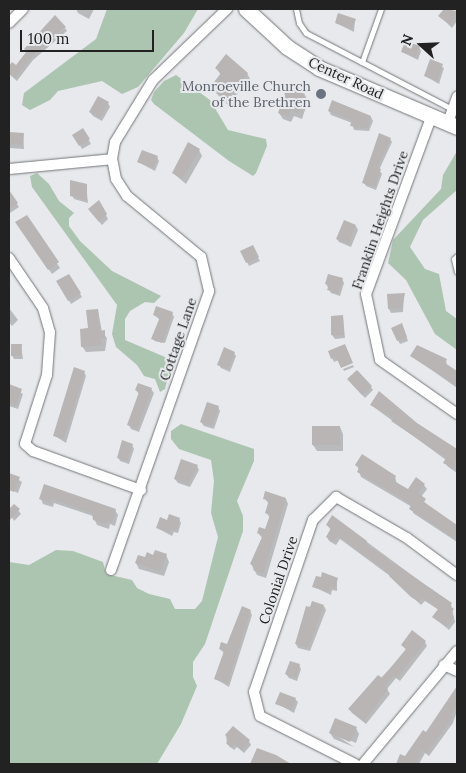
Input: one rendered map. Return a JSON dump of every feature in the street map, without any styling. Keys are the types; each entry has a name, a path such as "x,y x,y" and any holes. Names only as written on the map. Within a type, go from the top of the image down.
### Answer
{"main road":[{"name":"Center Road","path":"246,9 287,47 319,68 432,115 452,120"}],"street":[{"path":"9,23 23,9"},
{"path":"9,169 112,159 124,124 153,80 227,9"},
{"path":"452,120 457,96"},
{"name":"Franklin Heights Drive","path":"432,115 366,294 380,360 457,414"},
{"name":"Cottage Lane","path":"111,570 141,490 209,291 201,257 127,196 116,179 112,159"},
{"path":"9,258 43,308 50,332 47,375 25,444 33,451 141,490"},
{"name":"Colonial Drive","path":"355,764 260,716 254,692 313,520 336,497 407,538 457,575"},
{"path":"363,764 457,651"},
{"path":"444,666 457,672"}],"lane":[{"path":"296,9 299,23 306,33 362,62 452,120"},
{"path":"362,62 381,9"},
{"path":"457,256 454,259 457,272"}],"green space":[{"path":"107,9 198,9 184,33 138,87 122,94 102,81 58,91 50,100 30,110 22,105 24,93 96,39"},
{"path":"176,75 210,100 228,130 266,139 267,146 253,176 229,161 154,104 151,100 154,92 164,81"},
{"path":"457,151 457,190 423,220 410,247 425,269 439,274 446,311 457,319 457,350 435,334 406,280 388,263 393,240 441,189 443,175"},
{"path":"37,173 49,184 59,201 74,213 69,218 69,226 80,241 112,271 161,296 154,303 145,302 130,311 125,319 125,340 172,360 165,389 160,392 155,379 144,376 137,365 116,347 112,334 117,305 32,187 30,176"},
{"path":"181,424 254,449 254,461 237,501 243,516 243,531 205,644 193,662 193,677 197,686 181,724 157,764 9,764 9,562 29,565 56,550 73,551 103,562 106,574 132,580 137,588 149,594 170,599 175,609 195,609 202,601 218,537 211,513 214,481 211,460 179,449 171,439 171,431"}],"building":[{"path":"444,9 457,11 450,25 438,16"},
{"path":"338,13 356,19 352,29 335,23"},
{"path":"55,15 66,27 32,56 15,78 9,73 9,66 12,62 16,65 27,51 24,49"},
{"path":"405,41 420,46 416,57 401,52"},
{"path":"226,54 248,73 224,100 211,86 221,73 215,68"},
{"path":"430,59 443,64 437,81 424,76"},
{"path":"287,87 305,94 298,113 291,110 288,117 278,113"},
{"path":"98,96 109,102 100,118 89,112"},
{"path":"332,100 371,116 367,128 350,126 352,120 328,111"},
{"path":"83,128 90,139 79,146 72,135"},
{"path":"9,132 24,133 23,145 9,144"},
{"path":"379,133 391,138 377,168 381,169 375,187 362,183"},
{"path":"188,142 200,149 182,179 172,173"},
{"path":"142,150 158,156 153,168 137,162"},
{"path":"70,180 87,184 87,200 70,196"},
{"path":"9,190 18,203 9,209"},
{"path":"99,200 107,214 99,222 88,209"},
{"path":"27,215 59,262 48,270 15,222"},
{"path":"344,220 356,225 349,244 336,239"},
{"path":"253,245 259,257 246,263 240,251"},
{"path":"69,274 81,293 68,301 56,281"},
{"path":"328,274 343,278 338,293 327,290 329,285 325,284"},
{"path":"405,293 402,308 388,309 387,294"},
{"path":"156,306 173,312 162,343 151,339 160,317 153,315"},
{"path":"98,309 100,331 105,330 105,338 101,339 102,345 81,347 80,329 88,328 86,310"},
{"path":"343,315 344,335 331,335 331,316"},
{"path":"402,323 407,337 397,341 391,328"},
{"path":"11,344 22,344 21,356 11,356"},
{"path":"345,344 353,363 341,368 336,357 331,359 328,351"},
{"path":"417,345 447,359 445,363 457,371 457,386 410,356"},
{"path":"224,347 235,352 228,369 217,365"},
{"path":"74,367 85,371 64,439 53,436"},
{"path":"357,370 372,386 362,395 347,379"},
{"path":"138,383 152,388 137,429 127,425 139,392 135,390"},
{"path":"9,384 22,389 16,406 9,403"},
{"path":"379,391 417,423 457,449 454,469 443,463 446,458 391,421 394,418 370,405"},
{"path":"207,402 219,406 212,426 200,422"},
{"path":"312,426 340,426 340,445 312,445"},
{"path":"122,440 133,444 127,461 117,458"},
{"path":"362,454 396,476 394,481 408,489 416,477 425,484 418,493 426,499 424,502 457,525 457,540 409,509 411,505 395,494 357,472 359,468 355,465"},
{"path":"181,459 198,465 188,484 174,479"},
{"path":"9,473 20,477 14,492 9,490"},
{"path":"44,484 116,509 112,522 108,520 106,524 93,520 92,513 52,499 50,503 39,499"},
{"path":"265,491 286,498 263,574 253,570 255,566 250,564 263,535 257,533 259,527 265,529 270,515 265,513 269,500 263,499"},
{"path":"14,504 20,509 9,521 9,509"},
{"path":"169,514 180,518 176,530 172,529 170,533 156,528 160,517 167,520"},
{"path":"332,515 367,541 366,544 452,603 450,606 454,609 450,614 454,617 446,627 432,617 438,609 422,598 419,602 411,597 389,576 390,574 338,536 334,542 326,537 331,528 326,525"},
{"path":"155,550 167,554 160,571 135,563 138,555 145,557 147,552 153,555"},
{"path":"322,572 338,578 335,588 331,587 329,592 312,587 316,576 321,577"},
{"path":"312,601 324,605 308,648 295,644 306,606 310,607"},
{"path":"242,606 251,610 227,684 214,679 224,651 219,649 221,642 227,644"},
{"path":"412,630 426,641 397,678 394,675 385,686 388,689 364,721 348,709 378,675 382,678 406,649 401,645"},
{"path":"290,661 300,664 296,678 285,674"},
{"path":"457,686 457,704 450,716 452,718 427,753 422,750 416,764 396,764 400,754 405,756 423,730 426,732"},
{"path":"280,692 296,698 292,710 275,704"},
{"path":"335,718 357,727 350,742 329,733"},
{"path":"233,726 250,740 242,750 235,744 231,748 226,743 229,739 225,735"},
{"path":"257,748 276,755 291,764 250,764"}],"place":[{"name":"Monroeville Church of the Brethren","path":"321,94"}]}
